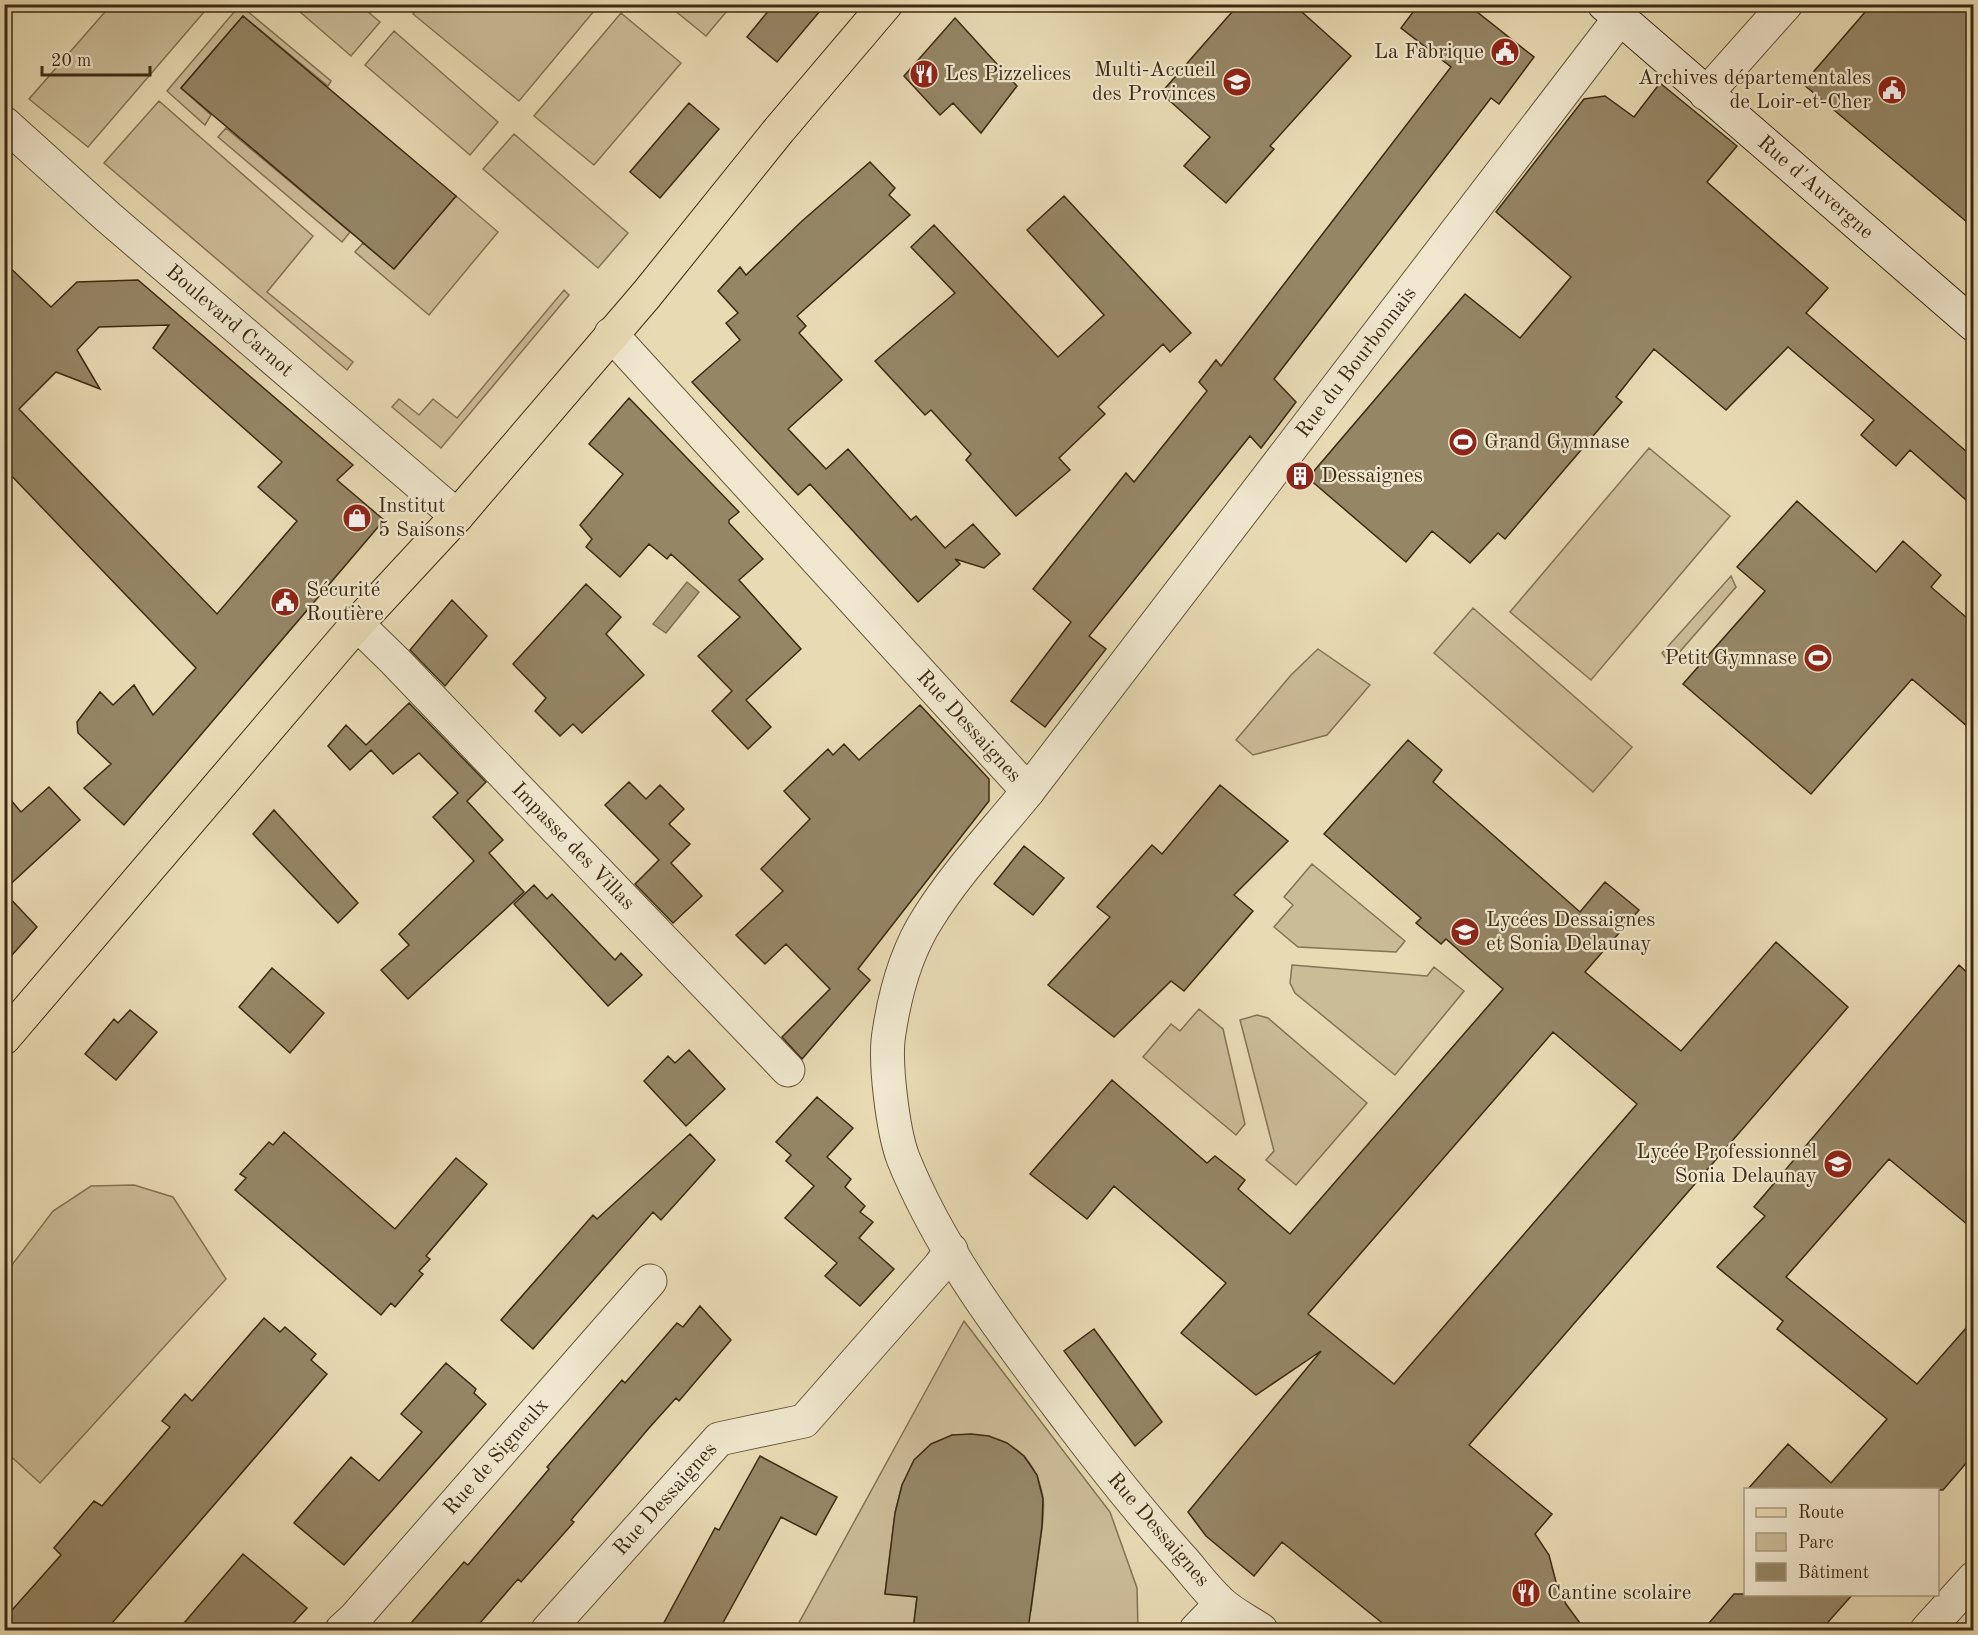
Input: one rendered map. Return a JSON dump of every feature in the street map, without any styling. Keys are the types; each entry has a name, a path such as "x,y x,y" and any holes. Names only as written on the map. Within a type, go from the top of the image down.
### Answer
{"main road":[{"path":"4,1038 357,624 458,516 647,294 779,130 886,4"}],"street":[{"path":"1706,94 1786,4"},
{"name":"Rue d'Auvergne","path":"1612,11 1974,325"},
{"name":"Rue du Bourbonnais","path":"1028,791 1612,11"},
{"name":"Boulevard Carnot","path":"4,123 108,217 458,516"},
{"name":"Rue Dessaignes","path":"611,334 1028,791 927,919 912,949 898,986 888,1036 891,1100 902,1156 951,1251 1003,1334 1119,1487 1221,1604 1261,1630"},
{"name":"Impasse des Villas","path":"357,624 788,1070"},
{"name":"Rue Dessaignes","path":"548,1630 719,1439 804,1421 951,1251"},
{"name":"Rue de Signeulx","path":"342,1630 650,1281"},
{"path":"1927,1630 1974,1578"},
{"path":"1196,1630 1221,1604"}],"green space":[{"path":"421,4 599,5 519,101 413,14"},
{"path":"111,5 210,5 88,147 29,99"},
{"path":"240,5 331,81 328,86 243,16 181,88 211,115 205,125 167,91"},
{"path":"292,5 360,5 380,22 351,56"},
{"path":"668,5 732,5 706,36"},
{"path":"621,13 681,63 594,165 534,116"},
{"path":"394,31 498,122 470,155 365,65"},
{"path":"159,101 313,236 267,292 353,362 347,370 104,163"},
{"path":"226,128 350,232 342,242 218,137"},
{"path":"514,134 628,233 598,268 483,169"},
{"path":"456,196 498,232 429,315 355,252 363,243 394,269"},
{"path":"564,290 569,295 441,448 392,407 399,399 419,415 433,399 457,418"},
{"path":"1649,448 1730,516 1591,680 1510,612"},
{"path":"1731,576 1736,587 1670,663 1662,653"},
{"path":"1473,608 1632,747 1593,792 1434,653"},
{"path":"1318,649 1370,685 1327,735 1253,755 1236,740 1291,675"},
{"path":"1312,864 1405,941 1396,952 1298,947 1274,927 1293,905 1284,897"},
{"path":"1292,965 1427,976 1434,967 1464,991 1395,1075 1295,993 1290,983"},
{"path":"1199,1009 1223,1029 1245,1124 1236,1135 1143,1057 1171,1024 1180,1031"},
{"path":"1257,1015 1268,1018 1367,1103 1296,1185 1266,1160 1274,1151 1240,1020"},
{"path":"134,1185 173,1197 226,1279 40,1483 5,1451 5,1274 53,1211 91,1186"},
{"path":"964,1321 1110,1512 1137,1588 1138,1630 1076,1630 1000,1621 1001,1608 1031,1611 1043,1520 1043,1497 1031,1466 1011,1446 984,1436 952,1435 902,1485 895,1513 885,1593 917,1597 913,1630 795,1630"}],"shaded area":[{"path":"687,582 699,592 666,633 653,624"}],"building":[{"path":"774,4 826,4 777,62 747,37"},
{"path":"1239,4 1293,4 1351,56 1270,146 1274,149 1226,203 1184,166 1210,137 1161,93"},
{"path":"1419,4 1467,4 1534,57 1499,104 1491,98 1274,379 1296,402 1261,448 1250,436 1089,636 1106,649 1045,727 1011,701 1071,622 1033,589 1126,473 1134,482 1207,391 1199,382 1216,360 1221,366 1451,67 1401,28"},
{"name":"Archives départementales de Loir-et-Cher","path":"1872,4 1974,4 1974,228 1803,84"},
{"path":"243,16 456,196 394,269 181,88"},
{"path":"955,18 1017,86 981,133 953,103 940,115 904,76"},
{"path":"1660,83 1737,146 1707,182 1828,288 1806,313 1974,458 1974,507 1910,450 1896,466 1861,435 1874,420 1788,347 1726,410 1654,349 1616,397 1622,402 1505,539 1498,533 1470,563 1432,531 1406,562 1308,478 1465,294 1520,338 1571,277 1496,212 1584,99 1605,96 1634,117"},
{"path":"689,103 719,129 660,198 630,172"},
{"path":"870,162 895,188 889,195 910,215 797,316 806,326 799,333 842,380 788,429 826,469 848,449 911,520 916,516 945,548 973,524 1000,554 984,568 955,559 960,564 918,602 810,484 798,495 692,382 740,340 726,323 738,313 718,291 740,267 746,275 802,221"},
{"path":"1064,196 1191,333 1170,352 1163,344 1098,407 1105,414 1059,458 1070,470 1016,516 966,460 971,454 931,410 925,415 875,361 955,293 911,247 934,225 1058,357 1104,315 1027,230"},
{"path":"4,262 51,307 77,282 138,280 353,465 337,480 384,520 124,825 84,788 111,764 78,733 77,722 100,692 113,705 134,685 153,715 196,668 4,468","holes":["169,325 153,348 282,462 258,487 297,521 217,614 19,409 56,372 100,389 77,350 99,327"]},
{"path":"629,398 739,512 729,520 729,523 763,559 739,580 801,649 746,700 771,727 748,749 712,711 732,691 698,656 740,617 671,554 667,559 649,544 620,577 586,547 592,539 580,525 623,474 589,444"},
{"name":"Petit Gymnase","path":"1797,501 1876,572 1903,541 1941,575 1931,587 1974,624 1974,732 1912,679 1811,794 1683,684 1765,591 1737,567"},
{"path":"586,584 621,617 606,634 644,675 582,733 573,724 560,736 535,711 546,698 513,664"},
{"path":"452,600 487,636 445,686 410,650"},
{"path":"409,703 486,782 467,801 503,840 489,853 524,892 408,999 381,970 409,945 399,934 474,861 433,817 458,793 419,753 393,774 371,750 350,770 328,746 346,725 366,745"},
{"path":"920,705 989,779 989,801 858,969 870,980 802,1059 782,1037 830,989 786,944 765,964 736,935 783,891 761,869 810,819 784,791 828,749 833,755 844,744 859,760"},
{"path":"1408,740 1442,770 1433,782 1580,912 1605,882 1639,910 1585,972 1681,1051 1776,942 1848,1007 1469,1445 1552,1514 1535,1534 1549,1555 1556,1582 1566,1604 1585,1630 1391,1630 1282,1542 1254,1576 1206,1536 1188,1512 1321,1351 1256,1395 1181,1333 1226,1283 1114,1186 1087,1219 1030,1174 1112,1080 1207,1163 1215,1156 1245,1180 1238,1189 1290,1234 1503,989 1446,939 1441,944 1416,923 1421,918 1324,834","holes":["1553,1032 1637,1104 1394,1384 1308,1314"]},
{"path":"629,782 646,799 660,785 684,809 669,824 690,844 671,863 702,896 673,923 635,884 659,860 605,805"},
{"path":"1220,785 1288,841 1234,895 1253,911 1184,991 1171,981 1114,1037 1048,985 1110,917 1097,907 1152,845 1162,854"},
{"path":"49,787 80,820 4,890 4,792 21,812"},
{"path":"274,810 358,903 338,923 253,834"},
{"path":"1024,846 1064,878 1033,915 994,884"},
{"path":"534,885 547,899 552,894 615,960 621,953 642,975 608,1006 514,904"},
{"path":"4,892 37,927 4,964"},
{"path":"1959,965 1974,979 1974,1230 1889,1159 1786,1277 1917,1384 1974,1319 1974,1454 1943,1490 1939,1488 1749,1488 1788,1444 1831,1483 1887,1419 1777,1329 1783,1321 1717,1267 1765,1216 1754,1207"},
{"path":"272,968 324,1013 290,1053 239,1007"},
{"path":"130,1010 157,1032 116,1080 85,1054 114,1019 118,1023"},
{"path":"689,1050 725,1089 686,1126 644,1081 668,1056 675,1063"},
{"path":"817,1097 853,1128 827,1157 851,1179 845,1187 865,1206 860,1212 873,1222 859,1238 894,1269 860,1306 825,1276 837,1263 785,1218 814,1186 786,1161 791,1155 776,1142"},
{"path":"284,1132 395,1229 456,1158 487,1184 426,1256 430,1259 419,1271 423,1274 395,1307 391,1303 381,1315 235,1190 246,1178 240,1174 269,1142 273,1145"},
{"path":"690,1134 715,1160 661,1220 653,1212 533,1349 501,1320 593,1215 597,1219"},
{"path":"700,1306 731,1340 679,1401 676,1398 649,1428 571,1520 574,1522 521,1582 518,1579 474,1630 405,1630 464,1562 468,1565 549,1469 547,1467 622,1380 625,1383 677,1323 683,1327"},
{"path":"264,1318 280,1332 285,1327 316,1354 311,1360 327,1374 106,1630 4,1630 4,1619 61,1555 54,1548 94,1501 102,1506 170,1427 162,1421 185,1394 192,1401"},
{"path":"1094,1329 1162,1422 1135,1446 1064,1351"},
{"path":"446,1363 476,1389 474,1393 486,1404 344,1565 294,1523 351,1457 379,1481 422,1432 401,1414"},
{"path":"952,1435 989,1436 1007,1443 1024,1456 1037,1475 1043,1499 1042,1526 1028,1630 913,1630 917,1597 885,1594 895,1513 902,1485 914,1460 931,1444"},
{"path":"760,1456 837,1497 816,1535 781,1517 719,1630 660,1630 715,1528 719,1530"},
{"path":"243,1554 307,1608 287,1630 178,1630"},
{"path":"1734,1594 1744,1594 1744,1596 1851,1596 1821,1630 1703,1630"}],"place":[{"name":"La Fabrique","path":"1505,52"},
{"name":"Les Pizzelices","path":"924,74"},
{"name":"Multi-Accueil des Provinces","path":"1237,82"},
{"name":"Archives départementales de Loir-et-Cher","path":"1892,90"},
{"name":"Grand Gymnase","path":"1463,442"},
{"name":"Dessaignes","path":"1300,476"},
{"name":"Institut 5 Saisons","path":"357,518"},
{"name":"Sécurité Routière","path":"285,602"},
{"name":"Petit Gymnase","path":"1818,658"},
{"name":"Lycées Dessaignes et Sonia Delaunay","path":"1465,932"},
{"name":"Lycée Professionnel Sonia Delaunay","path":"1838,1164"},
{"name":"Cantine scolaire","path":"1526,1593"}]}
